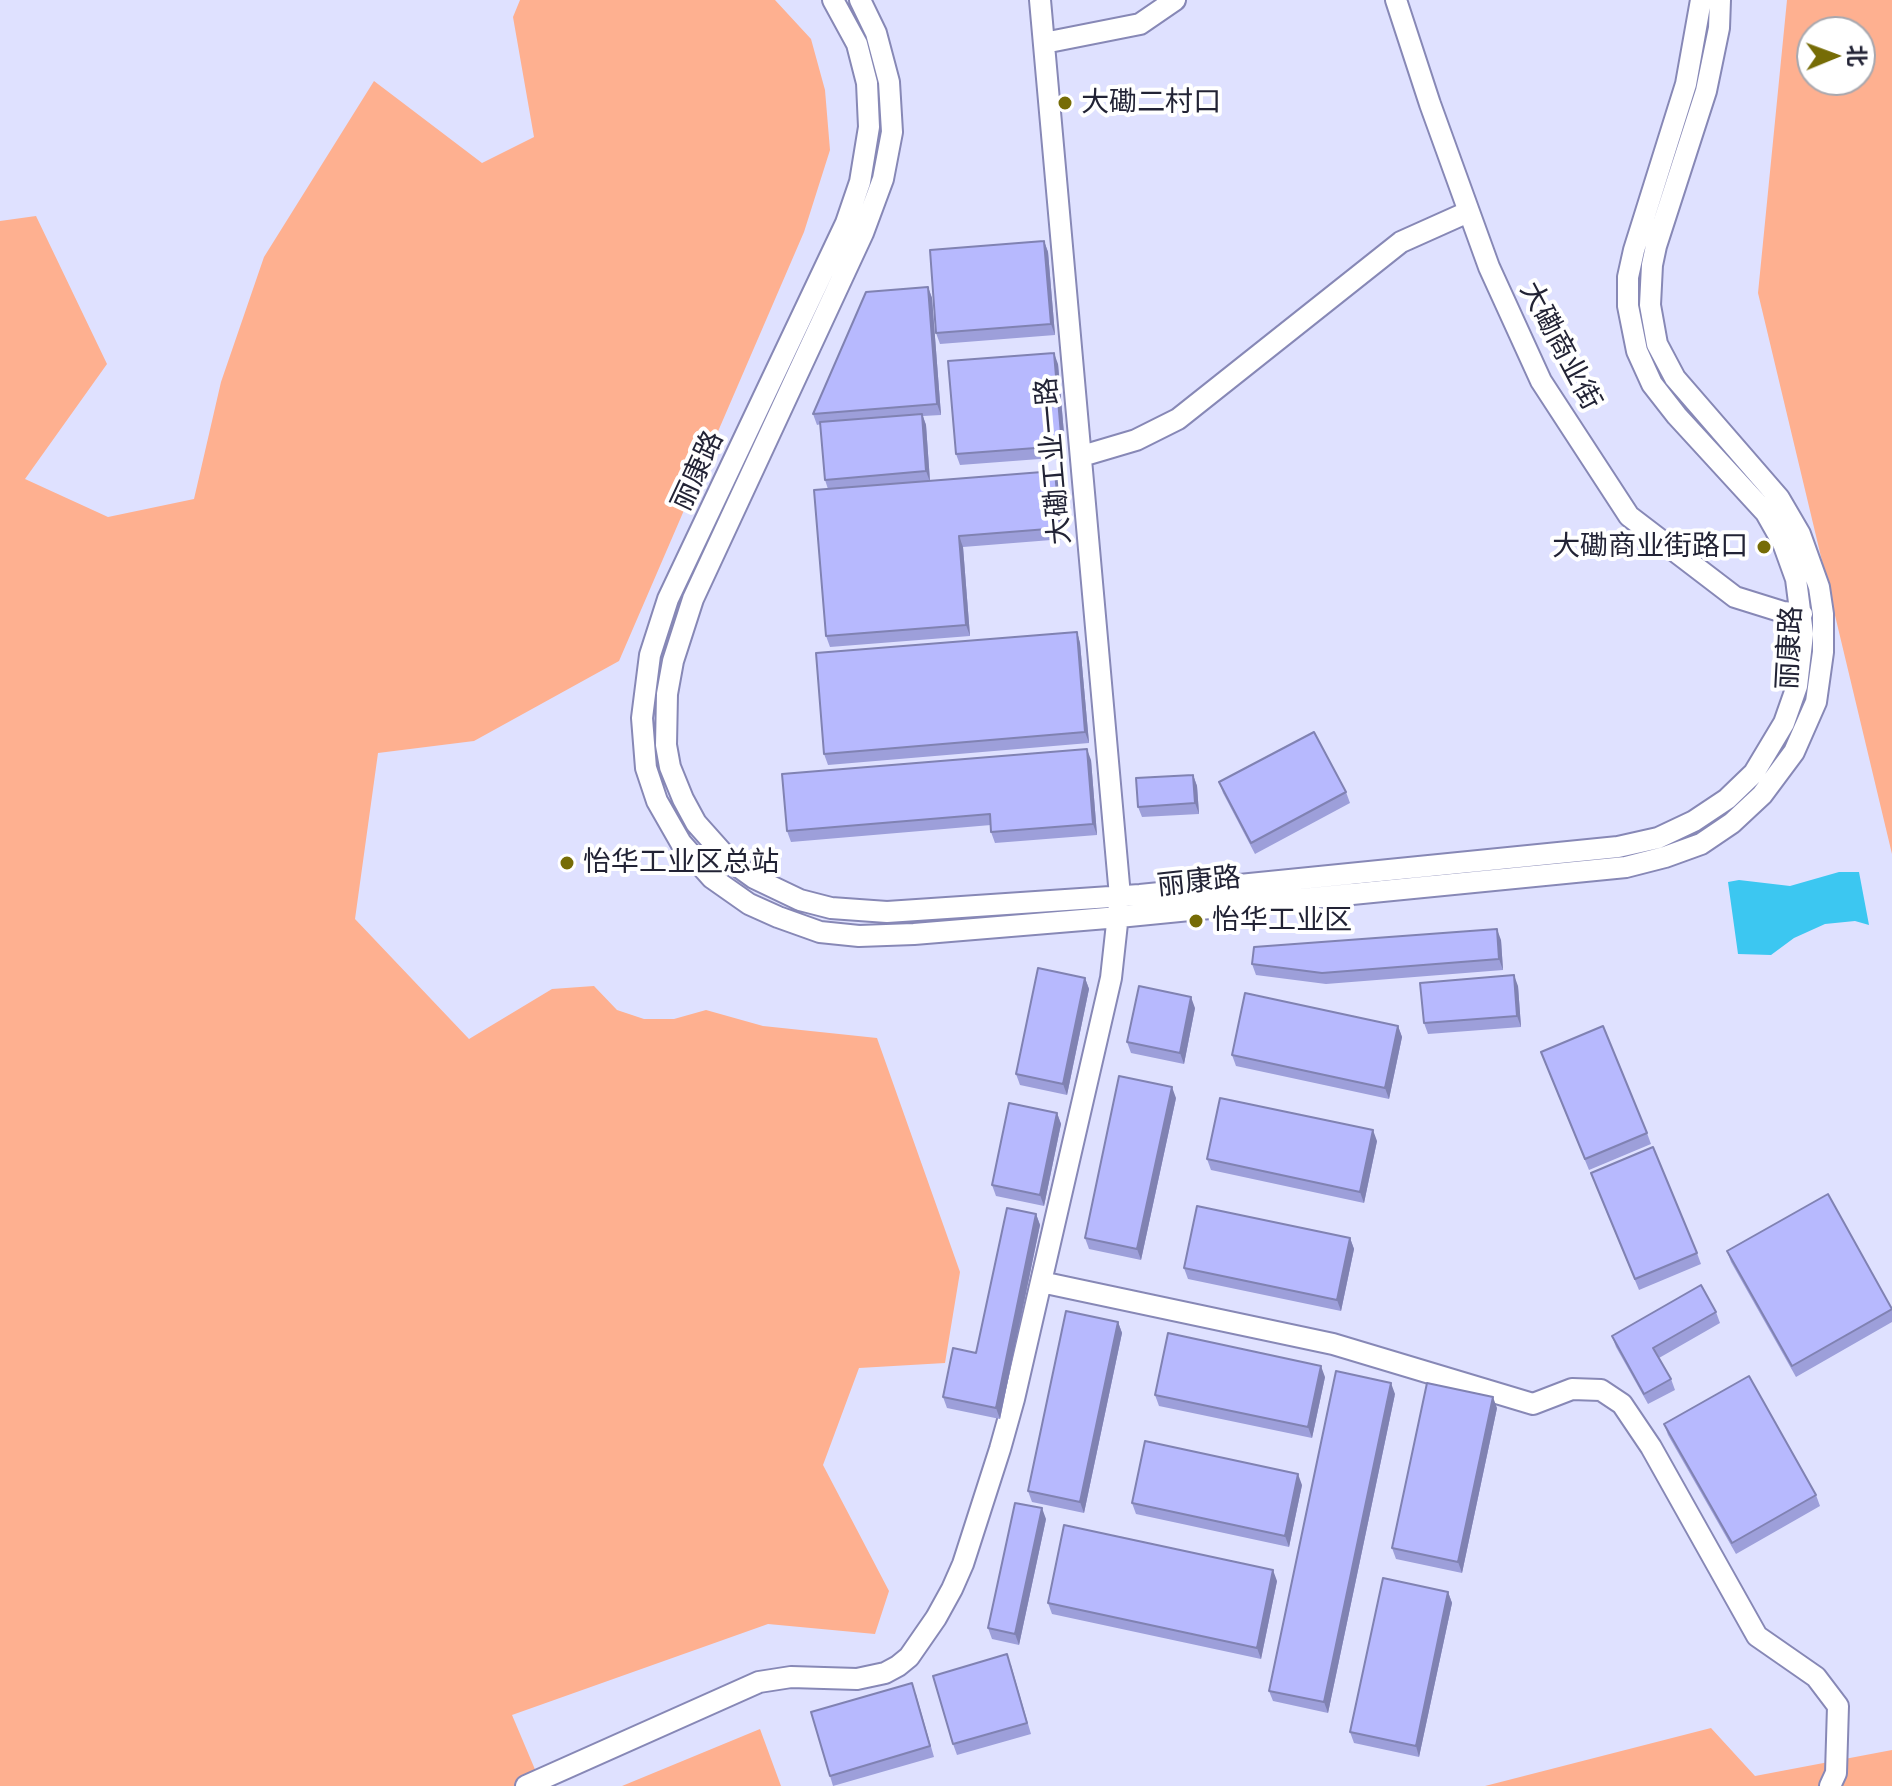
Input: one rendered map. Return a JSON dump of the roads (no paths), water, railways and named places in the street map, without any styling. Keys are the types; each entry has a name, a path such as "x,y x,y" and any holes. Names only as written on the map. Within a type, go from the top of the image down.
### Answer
{"street":[{"name":"丽康路","path":"833,0 857,44 867,83 869,127 860,182 846,223 661,618 650,655 642,705 644,752 650,783 668,823 695,861 712,878 749,904 820,932 859,936 1119,917 1646,863 1683,851 1715,835 1762,795 1789,760 1810,718 1822,670 1823,614 1816,574 1800,534 1771,487 1675,378 1657,344 1650,305 1656,246 1706,91 1719,28 1720,0"},
{"name":"丽康路","path":"860,0 876,33 889,82 892,132 883,179 863,233 685,619 667,694 666,745 670,767 696,823 729,860 770,887 815,905 864,912 912,912 1120,896 1597,850 1639,843 1677,830 1712,811 1741,787 1776,740 1797,686 1802,652 1802,614 1793,570 1775,527 1756,501 1664,401 1642,365 1630,322 1628,290 1631,264 1689,71 1701,0"},
{"name":"大磡工业一路","path":"526,1786 759,1682 791,1677 873,1677 898,1666 909,1657 936,1618 963,1564 1014,1399 1111,978 1120,896 1040,0"},
{"path":"1044,43 1140,24 1175,0"},
{"name":"大磡商业街","path":"1396,0 1489,267 1541,381 1629,516 1735,597 1783,612 1802,614"},
{"path":"1082,456 1136,440 1178,419 1401,242 1468,212"},
{"path":"1041,1282 1333,1344 1533,1404 1572,1389 1601,1390 1622,1404 1651,1447 1757,1636 1816,1677 1838,1706 1837,1782"}],"water":[{"path":"1839,872 1859,872 1869,925 1855,921 1825,924 1794,938 1771,955 1738,954 1728,882 1739,880 1790,886"}],"place":[{"name":"大磡二村口","path":"1065,103"},
{"name":"大磡商业街路口","path":"1764,547"},
{"name":"怡华工业区总站","path":"567,863"},
{"name":"怡华工业区","path":"1196,921"}]}
